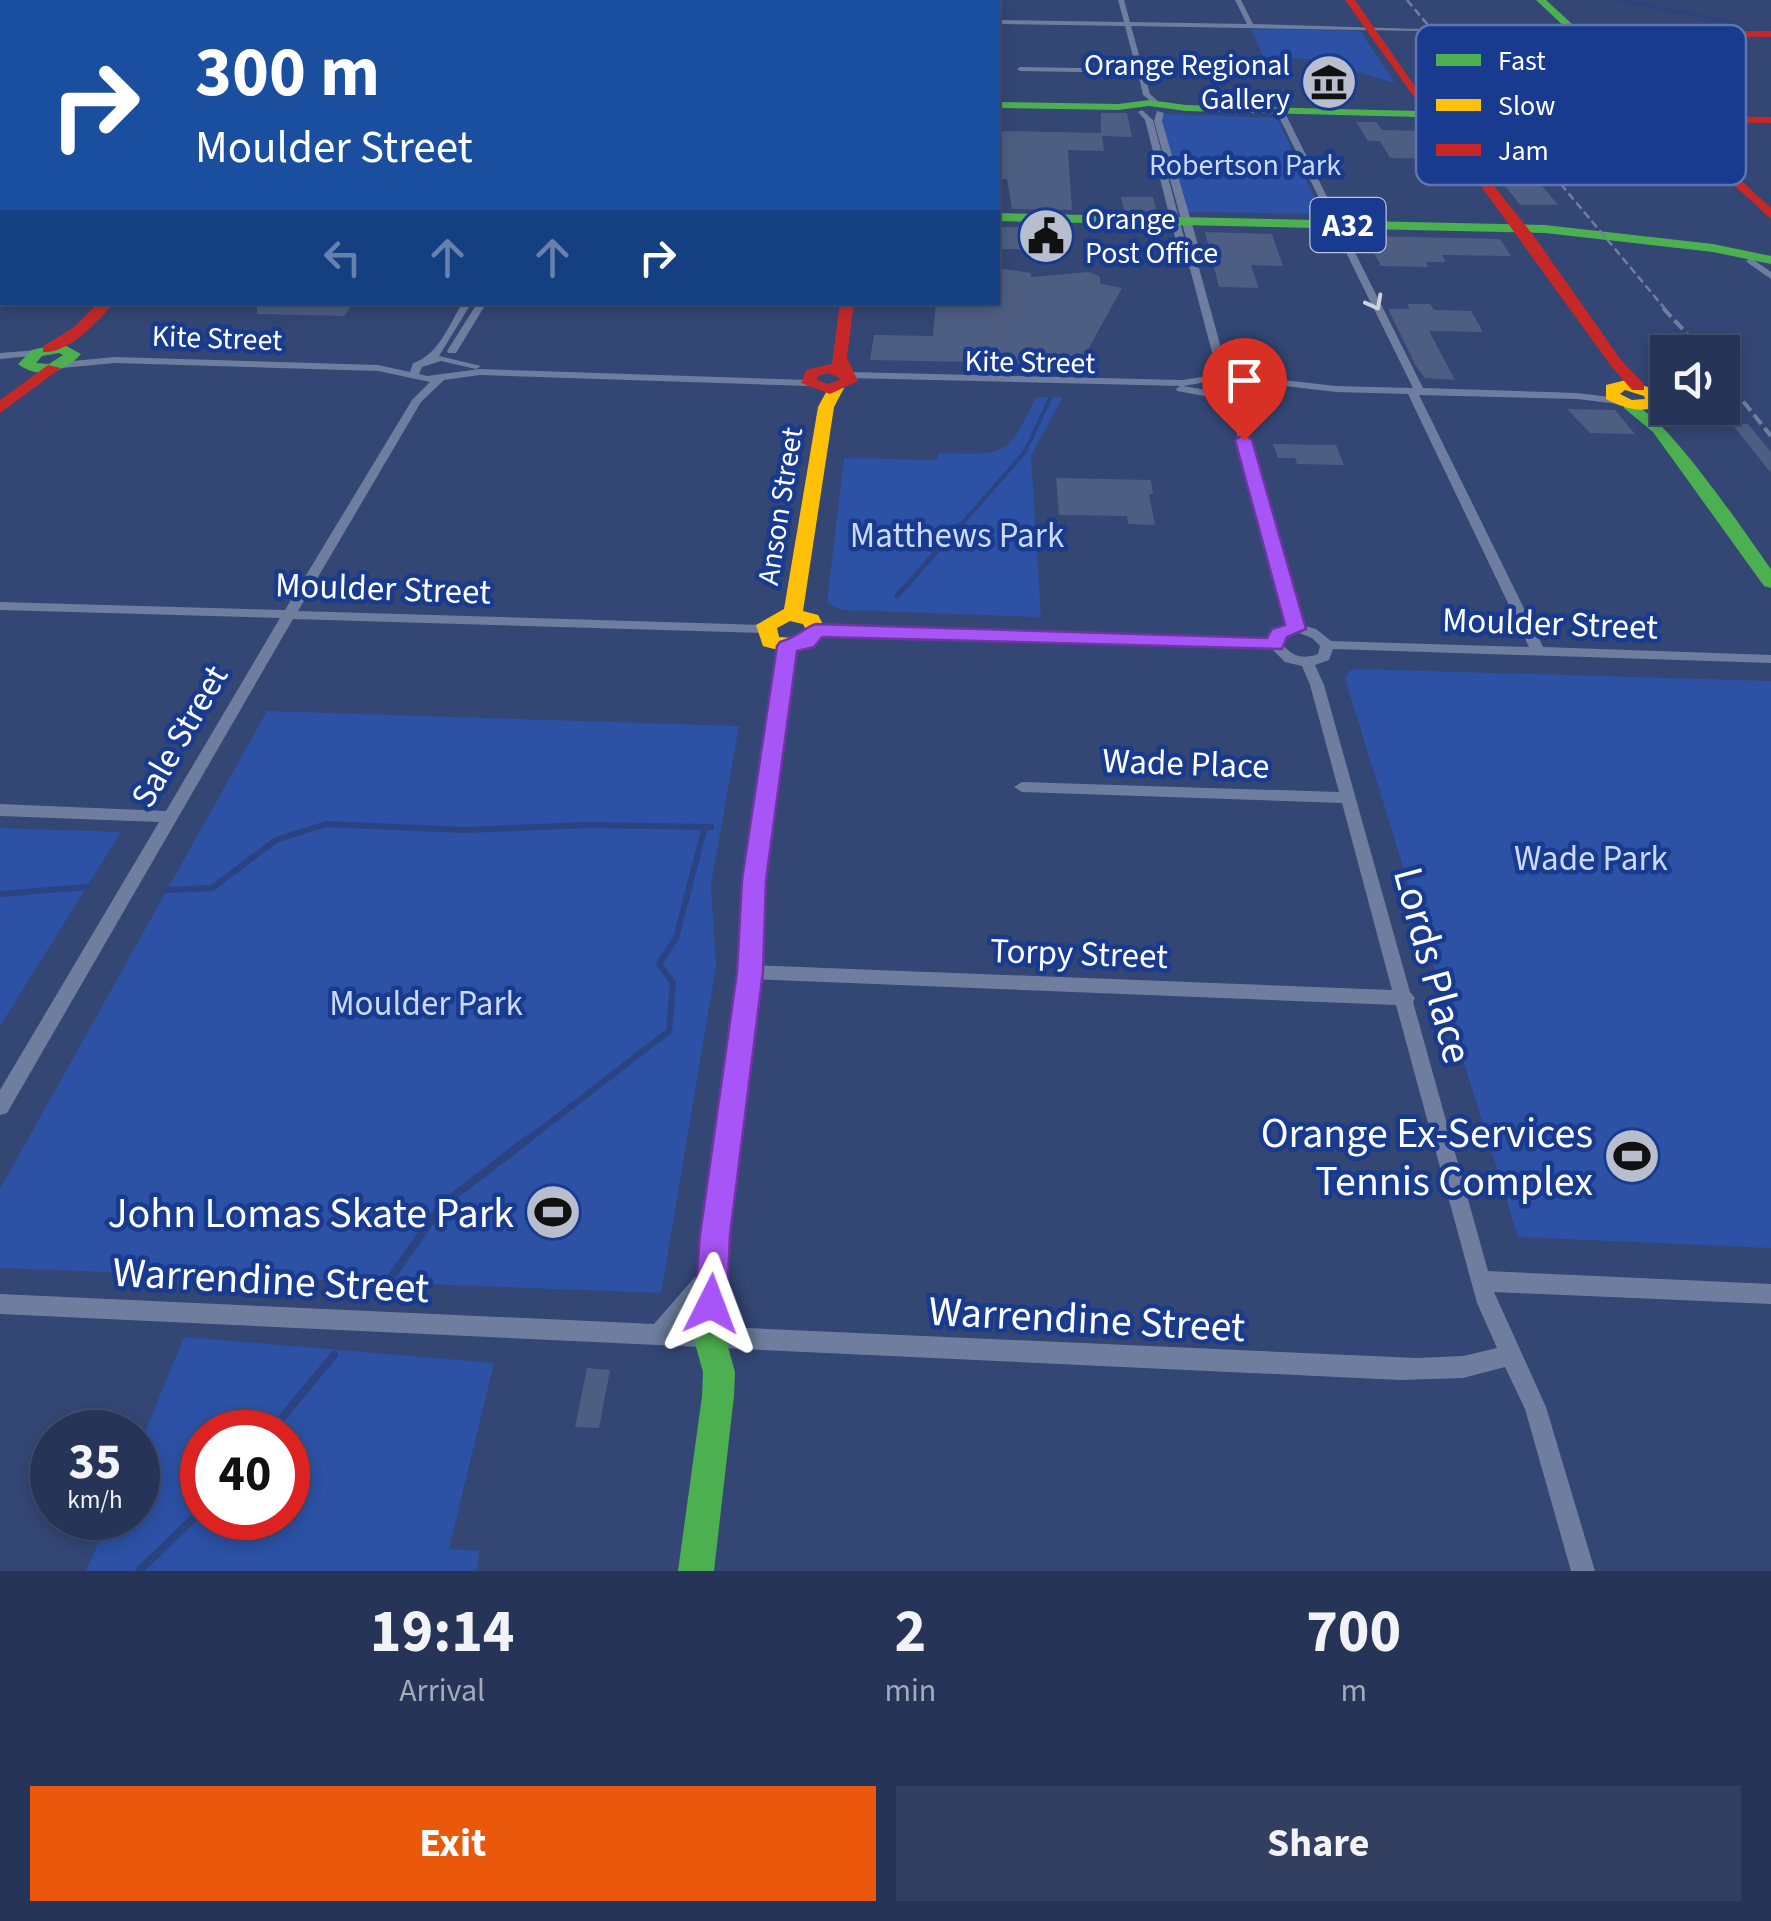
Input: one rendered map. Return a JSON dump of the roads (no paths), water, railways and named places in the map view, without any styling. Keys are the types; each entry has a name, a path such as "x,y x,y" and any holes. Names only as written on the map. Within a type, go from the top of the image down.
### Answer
{"main road":[{"path":"1350,0 1416,90"},
{"path":"1541,0 1568,25"},
{"path":"1000,106 1416,114"},
{"path":"1746,120 1771,120"},
{"path":"1484,185 1496,202 1495,208 1517,231 1616,362 1627,396 1659,429 1771,582"},
{"path":"1739,185 1770,215"},
{"name":"A32","path":"1000,220 1517,231 1764,262"},
{"path":"0,408 105,305"},
{"name":"Anson Street","path":"793,614 829,382 834,305"},
{"name":"Anson Street","path":"829,382 839,358 846,305"},
{"path":"793,614 810,620 816,630 807,642 787,646 770,641 765,629 774,618 793,614"},
{"path":"696,1571 718,1396 719,1372 709,1336 713,1272 750,972 754,880 787,646"}],"street":[{"path":"1121,0 1181,223 1186,261 1194,268 1218,356 1214,386 1238,420 1296,629"},
{"path":"1238,0 1250,26"},
{"path":"1000,22 1416,28"},
{"path":"1020,69 1140,71"},
{"path":"1150,107 1149,120 1181,223"},
{"path":"1293,112 1335,226 1538,652"},
{"path":"1764,262 1771,276"},
{"name":"Sale Street","path":"417,400 421,368 442,348 466,305"},
{"path":"454,362 453,348 481,305"},
{"name":"Kite Street","path":"0,358 53,356 378,368 421,368 454,362 829,382"},
{"path":"1218,356 1243,387 1238,420"},
{"name":"Sale Street","path":"0,1107 417,400 457,369 454,362"},
{"name":"Kite Street","path":"421,368 446,376 480,372 829,382 1214,386"},
{"path":"1214,386 1243,387"},
{"path":"1214,386 1627,396"},
{"name":"Moulder Street","path":"0,606 765,629"},
{"path":"816,630 1274,644 1286,657 1307,662 1324,657 1327,645 1316,634 1296,629 1279,633 1274,644"},
{"name":"Moulder Street","path":"1327,645 1771,659"},
{"name":"Lords Place","path":"1307,662 1406,998 1481,1281 1509,1355 1535,1406 1583,1571"},
{"name":"Wade Place","path":"1022,787 1348,798"},
{"path":"0,810 170,816"},
{"name":"Torpy Street","path":"750,972 1406,998"},
{"path":"658,1334 713,1272"},
{"path":"1481,1281 1771,1294"},
{"name":"Warrendine Street","path":"0,1304 1451,1370 1480,1367 1509,1355"}],"waterway":[{"path":"1617,0 1734,25"},
{"path":"1746,30 1771,39"},
{"path":"959,527 1024,453 1050,399"},
{"path":"897,596 961,524"},
{"path":"167,890 212,888 276,840 326,824 465,830 587,825 711,827"},
{"path":"525,1142 669,1031 673,983 659,964 676,938 704,830"},
{"path":"0,894 88,887"},
{"path":"392,1276 442,1205 528,1139"},
{"path":"288,1410 334,1355"},
{"path":"139,1571 180,1531"}],"railway":[{"path":"1407,0 1428,25"},
{"path":"1562,185 1666,310"},
{"path":"1663,308 1688,335"},
{"path":"1740,397 1771,436"}],"place":[{"name":"Orange Regional Gallery","path":"1329,82"},
{"name":"Orange Post Office","path":"1046,236"},
{"name":"Orange Ex-Services Tennis Complex","path":"1632,1156"},
{"name":"John Lomas Skate Park","path":"553,1212"}],"park label":[{"name":"Robertson Park","path":"1245,165"},
{"name":"Matthews Park","path":"957,535"},
{"name":"Wade Park","path":"1591,858"},
{"name":"Moulder Park","path":"426,1003"}]}
